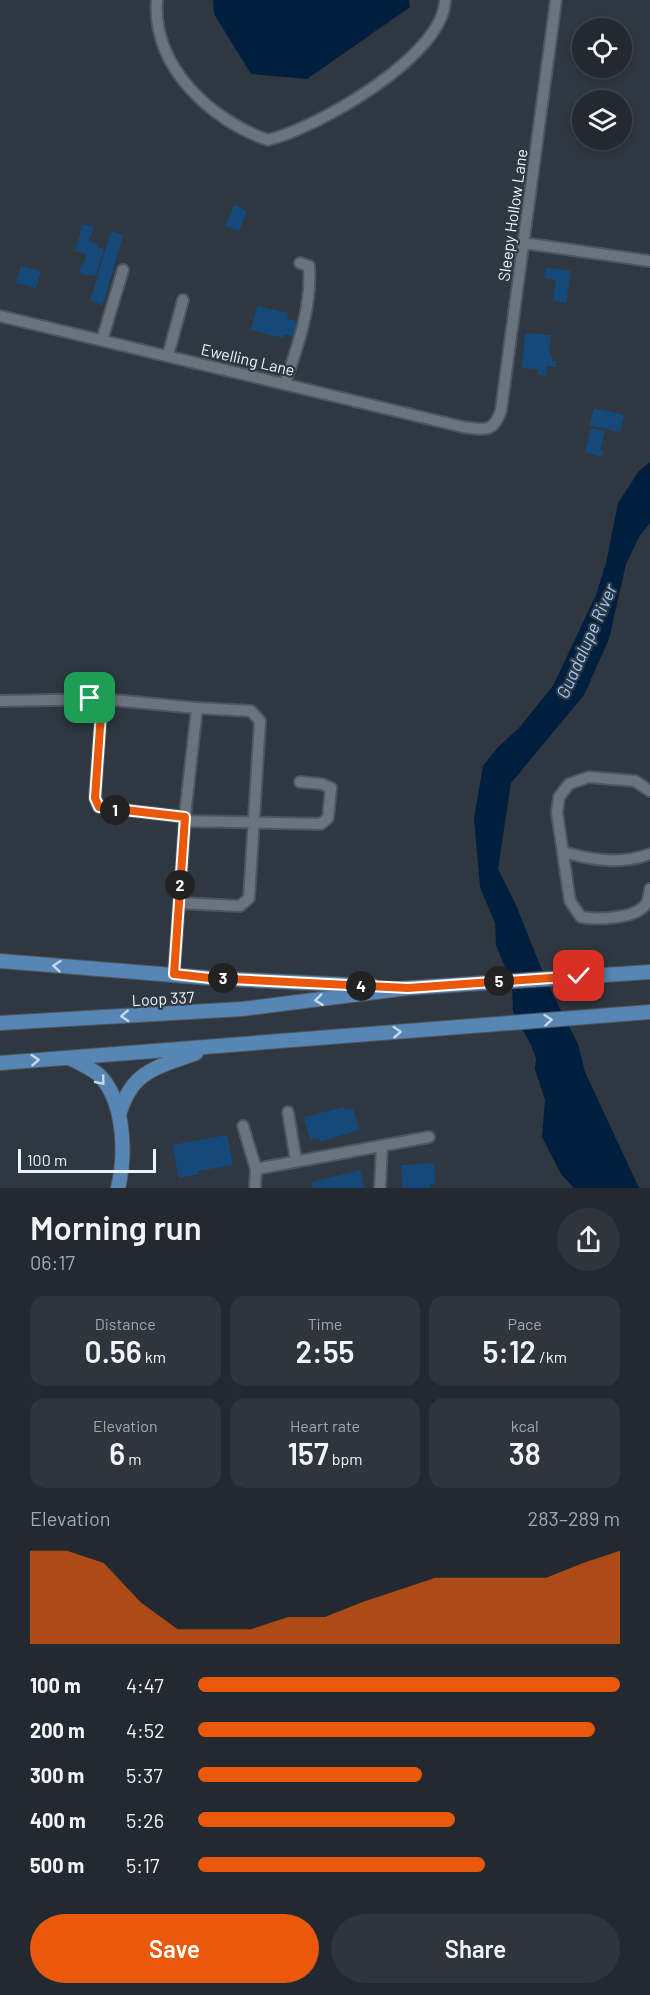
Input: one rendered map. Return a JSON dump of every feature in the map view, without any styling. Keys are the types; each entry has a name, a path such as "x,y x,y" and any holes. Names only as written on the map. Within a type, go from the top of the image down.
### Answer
{"main road":[{"path":"0,962 210,978 408,988"},
{"name":"Loop 337","path":"0,1023 242,1010 408,988 649,972"},
{"path":"0,1063 650,1012"},
{"path":"119,1115 129,1087 140,1077 161,1066 213,1047"},
{"path":"70,1058 99,1075 119,1115 122,1166 118,1188"}],"street":[{"path":"157,0 160,39 177,72 214,111 268,140 334,112 397,70 422,46 438,26 445,0"},
{"name":"Sleepy Hollow Lane","path":"489,429 498,421 501,410 556,0"},
{"path":"523,243 650,261"},
{"path":"285,383 304,324 310,284 309,266 300,263"},
{"path":"102,340 123,270"},
{"path":"168,355 183,300"},
{"name":"Ewelling Lane","path":"0,316 463,427 489,429"},
{"path":"0,701 102,699 251,711 259,718 261,722 250,894 246,902 240,906 179,903"},
{"path":"102,699 95,798 99,807 185,819 254,823 321,824 326,822 331,788 322,784 300,782"},
{"path":"174,974 185,819 197,708"},
{"path":"650,791 635,781 589,777 569,784 559,797 557,813 570,901 581,917 598,921 638,912 647,903 650,889"},
{"path":"562,852 592,860 632,861 650,854"},
{"path":"288,1112 296,1161"},
{"path":"243,1126 256,1168 255,1188"},
{"path":"256,1168 429,1137"},
{"path":"381,1188 382,1146"}],"water":[{"path":"213,0 409,0 410,7 307,79 251,74 214,14"},
{"name":"Guadalupe River","path":"650,462 650,523 639,537 626,564 609,639 584,695 511,783 498,869 516,905 548,985 578,1044 585,1072 639,1188 574,1188 561,1174 542,1137 545,1100 535,1069 536,1059 531,1045 513,1012 512,985 496,945 495,923 480,887 474,818 483,766 498,747 518,729 553,686 596,595 606,563 618,503 639,471"}],"building":[{"path":"234,205 247,211 239,231 225,226"},
{"path":"83,224 94,227 89,241 104,249 96,276 81,274 80,271 87,254 75,251"},
{"path":"111,231 123,235 103,305 90,301"},
{"path":"21,266 41,271 36,288 16,283"},
{"path":"546,267 571,271 566,303 553,301 556,280 544,278"},
{"path":"257,306 288,313 287,319 297,321 294,336 284,334 283,338 251,330"},
{"path":"525,333 551,335 549,351 553,361 556,361 556,367 547,366 546,376 538,375 538,369 522,368"},
{"path":"594,408 624,415 620,432 589,425"},
{"path":"591,428 605,431 600,450 603,450 602,457 585,453"},
{"path":"344,1107 345,1110 353,1108 359,1130 320,1142 319,1138 310,1140 304,1117"},
{"path":"227,1135 233,1165 198,1171 199,1174 179,1178 172,1145"},
{"path":"434,1163 435,1184 430,1184 430,1188 403,1188 401,1165"},
{"path":"360,1170 364,1188 313,1188 311,1182"}],"route":[{"path":"90,698 102,699 95,798 99,807 185,817 174,974 210,978 408,988 579,976"}]}
